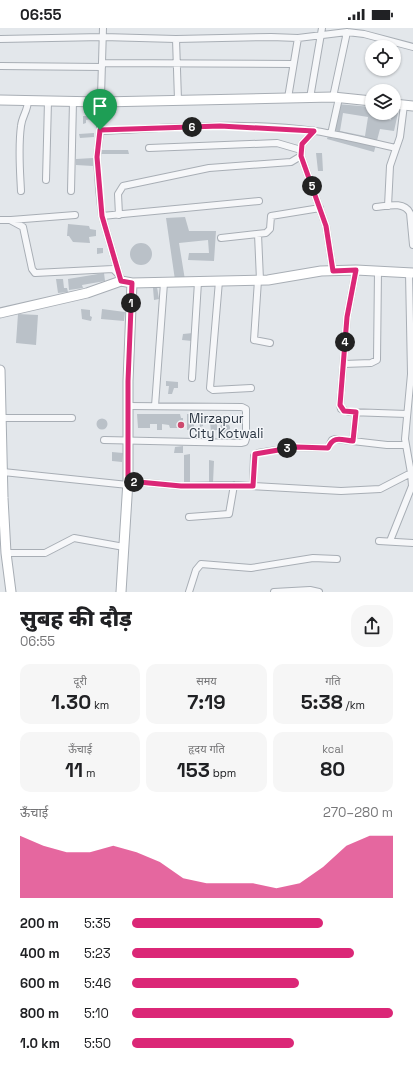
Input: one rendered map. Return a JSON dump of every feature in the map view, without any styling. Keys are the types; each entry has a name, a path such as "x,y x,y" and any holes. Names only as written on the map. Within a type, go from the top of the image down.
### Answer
{"street":[{"path":"103,28 100,130 97,157 102,216 120,277"},
{"path":"310,98 322,28"},
{"path":"0,40 102,37 176,39 298,38 347,32 364,34 413,47"},
{"path":"331,134 347,32"},
{"path":"288,98 298,38"},
{"path":"176,39 178,100"},
{"path":"0,66 293,64"},
{"path":"0,100 101,102 336,98 365,101"},
{"path":"21,191 19,141 21,124 28,111 28,100"},
{"path":"46,180 48,101"},
{"path":"71,191 73,101"},
{"path":"388,206 390,166 400,137 408,106"},
{"path":"100,130 220,126 314,131 396,148"},
{"path":"314,131 302,144 301,153 326,226 333,271"},
{"path":"149,148 277,143 301,153"},
{"path":"119,214 118,194 123,186 210,168 291,162 301,153"},
{"path":"102,216 259,201"},
{"path":"376,207 401,206 408,209 410,213 413,245"},
{"path":"221,238 269,232 271,216 320,208"},
{"path":"0,220 75,215"},
{"path":"10,220 23,227 32,269 36,274 113,270 120,277 132,283 259,280 333,271 356,270 411,273 412,386 407,414 406,445 412,486 390,541"},
{"path":"258,234 259,280 254,340 270,343"},
{"path":"356,270 347,317 340,405 344,411 407,414"},
{"path":"344,364 371,363 376,360 378,271"},
{"path":"0,313 86,293 120,277"},
{"path":"219,281 210,388 213,390 251,388"},
{"path":"155,406 164,282"},
{"path":"192,378 198,282"},
{"path":"121,592 128,483 128,406 132,283"},
{"path":"0,370 6,553 11,592"},
{"path":"104,440 128,442 241,443 245,442 246,439 247,413 246,409 242,407 128,406"},
{"path":"2,412 72,418"},
{"path":"353,441 356,412"},
{"path":"253,486 255,454 296,447 328,448 330,442 335,439 406,445"},
{"path":"3,472 181,486 234,485 341,491 380,489 411,473"},
{"path":"189,517 229,514 234,485"},
{"path":"6,553 45,553 74,538 124,547"},
{"path":"379,541 413,543"},
{"path":"189,592 196,570 201,564 251,568 313,558 337,559"},
{"path":"274,592 290,590 319,592"}],"building":[{"path":"337,104 365,106 365,117 343,113 340,131 365,136 368,120 396,120 394,131 380,129 374,152 327,139"},
{"path":"83,116 92,116 92,119 86,120 86,123 83,124"},
{"path":"94,133 94,137 80,138 79,134"},
{"path":"99,150 128,150 129,154 99,154"},
{"path":"316,153 322,153 323,171 318,171"},
{"path":"93,158 93,166 76,165 76,159"},
{"path":"185,217 189,231 216,231 214,261 188,260 189,253 209,253 208,240 179,243 185,280 175,280 166,218"},
{"path":"68,224 89,226 90,229 96,230 96,236 89,237 90,243 73,242 69,236 67,236"},
{"path":"141,243 149,246 152,254 149,262 141,265 133,262 130,254 133,246"},
{"path":"97,248 103,248 103,253 97,254"},
{"path":"104,273 105,281 82,285 83,288 69,290 68,279"},
{"path":"56,279 63,279 64,288 67,288 68,292 58,293"},
{"path":"157,287 159,299 154,300 153,288"},
{"path":"81,309 90,310 90,316 92,317 91,321 82,319"},
{"path":"102,309 125,312 124,321 101,319"},
{"path":"18,314 38,315 36,345 16,343"},
{"path":"193,333 192,341 182,340 183,334"},
{"path":"166,381 178,382 178,388 174,388 172,394 168,394 169,386 166,386"},
{"path":"137,414 180,414 181,418 183,418 183,424 179,424 179,428 170,428 169,425 162,424 162,430 157,430 157,424 150,424 150,428 138,428"},
{"path":"187,414 217,415 217,430 211,431 210,422 203,422 203,426 200,427 199,422 194,422 194,429 187,430"},
{"path":"100,419 104,419 106,420 106,428 100,429 97,426 97,422"},
{"path":"223,423 227,423 229,424 229,432 223,433 220,430 220,426"},
{"path":"183,446 183,453 174,453 175,447"},
{"path":"112,452 123,453 122,462 112,461"},
{"path":"190,454 190,483 184,483 184,455"},
{"path":"209,460 214,461 213,483 209,484"}],"place":[{"name":"Mirzapur City Kotwali","path":"181,425"}],"route":[{"path":"220,126 266,127 314,131 302,144 301,156 326,226 333,271 356,270 347,317 340,405 344,411 356,412 353,441 335,439 330,442 328,448 310,446 296,447 255,454 253,486 181,486 128,481 128,381 132,283 121,281 102,216 97,157 100,130 220,126"}]}
